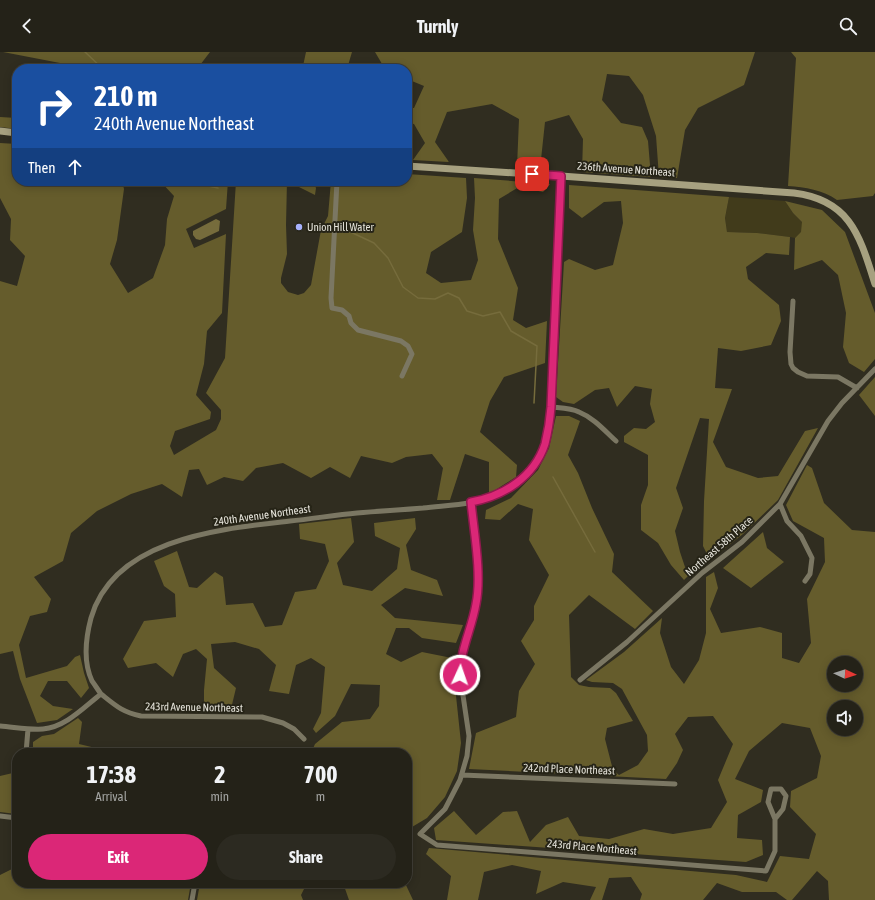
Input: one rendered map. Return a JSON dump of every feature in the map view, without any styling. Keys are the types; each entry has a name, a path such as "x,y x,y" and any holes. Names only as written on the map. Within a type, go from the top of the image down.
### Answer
{"street":[{"path":"0,132 12,133"},
{"name":"236th Avenue Northeast","path":"412,166 799,193 813,196 826,201 839,210 848,219 858,236 875,284"},
{"name":"240th Avenue Northeast","path":"101,694 92,681 87,658 86,640 93,613 107,585 118,574 136,561 160,548 204,533 232,528 356,513 401,510 484,500 498,495 512,487 527,474 537,462 545,444 549,428 561,176"},
{"path":"337,186 332,308 342,310 349,316 351,323 358,330 401,341 408,346 412,354 402,376"},
{"path":"792,301 791,364 798,372 807,376 838,378 857,388"},
{"name":"Northeast 58th Place","path":"580,680 627,642 702,573 742,542 780,504 828,421 842,403 875,369"},
{"path":"551,407 566,408 579,412 600,425 616,441"},
{"path":"462,775 469,744 460,664 476,604 478,583 471,502"},
{"path":"780,504 787,521 801,536 812,558 810,574 806,582"},
{"path":"0,726 44,729 63,723 101,694"},
{"name":"243rd Avenue Northeast","path":"101,694 119,709 141,716 262,718 283,723 294,729 304,739"},
{"path":"26,748 28,729"},
{"name":"242nd Place Northeast","path":"462,775 675,784"},
{"name":"243rd Place Northeast","path":"462,775 445,809 420,834 437,845 766,871 775,851 775,819"},
{"path":"781,788 786,796 783,809 775,819 768,802 771,790 781,788"},
{"path":"0,816 12,817"},
{"path":"192,900 194,888"}],"shaded area":[{"path":"3,52 210,52 201,64 60,63"},
{"path":"306,52 352,52 348,64 303,64"},
{"path":"375,52 755,52 744,85 698,108 685,130 677,178 659,177 656,136 643,95 629,76 607,74 602,100 621,123 642,127 648,141 651,177 582,172 583,139 569,115 545,122 540,169 517,167 519,119 492,104 447,112 435,142 449,162 413,160 425,143 414,124 412,124 412,108 414,108 424,86 412,81 412,64 382,64"},
{"path":"791,52 875,52 875,193 873,196 837,200 814,190 788,186 796,58"},
{"path":"0,117 12,118 12,128 0,127"},
{"path":"0,143 12,144 12,186 123,186 117,240 110,264 128,293 153,278 165,245 167,219 174,196 165,186 228,186 226,209 186,229 194,248 226,234 222,313 207,331 204,364 196,395 211,412 210,419 175,431 170,446 174,455 216,430 221,419 221,410 206,393 225,358 236,186 287,186 287,254 281,283 288,292 298,295 304,293 311,285 321,230 328,216 331,186 412,186 412,174 466,178 467,198 462,232 431,252 426,273 441,283 471,280 478,260 473,230 475,198 474,178 550,184 543,192 519,187 499,199 498,239 518,288 513,320 526,328 547,321 545,363 504,377 490,401 480,432 517,465 516,477 489,494 489,462 465,454 450,500 437,500 443,468 432,454 406,457 392,463 361,456 350,478 330,467 311,478 283,463 256,468 243,481 224,477 207,485 199,469 189,470 182,497 162,484 131,494 97,511 71,533 63,561 34,577 51,599 47,612 30,616 19,645 26,678 67,666 75,657 80,655 89,688 81,698 67,681 48,681 40,696 53,706 73,709 57,720 37,723 20,679 13,651 0,654 0,281 17,286 25,256 10,240 11,219 0,198"},
{"path":"569,185 729,197 725,218 727,232 757,233 790,237 789,255 766,253 746,267 748,279 779,305 781,321 771,345 741,351 718,348 715,388 732,389 713,442 726,467 758,478 778,476 805,431 818,428 778,500 743,534 710,560 703,546 709,419 700,418 676,488 683,508 675,531 688,576 684,580 671,565 658,543 641,530 641,505 648,485 648,455 624,442 624,436 634,428 646,429 655,422 650,404 652,389 635,386 617,407 609,388 595,390 574,404 563,402 556,397 564,262 569,259 595,270 613,265 623,223 621,201 604,202 582,218 569,208"},
{"path":"297,186 315,186 315,195"},
{"path":"729,197 785,201 793,213 802,222 802,232 795,238 757,233 727,232 725,218"},
{"path":"785,201 822,210 845,232 875,313 875,359 864,372 849,363 843,347 846,313 838,275 822,260 794,270 795,238 801,232 802,222 793,213"},
{"path":"216,219 220,221 219,231 200,240 196,239 193,235 193,231"},
{"path":"875,377 875,416 859,395"},
{"path":"556,416 569,416 580,421 568,455 578,473 592,508 614,554 612,572 653,611 635,629 589,595 569,615 571,677 579,685 610,688 616,693 633,721 607,728 605,739 613,770 619,775 638,765 648,751 647,735 622,689 613,683 592,682 586,680 624,652 662,618 660,633 671,667 684,684 699,660 706,633 706,577 714,572 718,588 710,609 721,633 760,627 782,633 782,658 799,663 811,643 807,599 825,562 824,538 793,521 786,505 807,465 812,468 824,503 852,530 875,532 875,900 829,900 828,881 817,871 792,900 787,900 776,892 742,892 717,883 703,900 640,900 642,894 631,877 609,878 602,900 590,900 596,887 563,882 536,894 541,871 512,865 484,872 478,900 447,900 451,876 426,854 429,848 736,875 767,882 780,856 809,859 816,834 790,807 791,791 817,778 821,756 810,728 782,723 749,751 735,779 763,790 761,802 738,815 737,838 762,840 763,855 746,862 436,840 434,828 454,811 476,835 503,812 517,811 530,842 546,825 568,817 579,836 609,839 644,829 673,834 711,828 727,802 718,780 733,744 713,716 688,717 675,734 683,750 677,763 666,779 469,769 476,733 516,717 519,691 535,664 521,641 534,620 534,606 549,575 529,540 533,509 518,504 500,520 485,519 486,510 511,498 538,470 549,448"},
{"path":"351,518 354,542 337,563 343,585 372,591 397,569 400,548 375,536 374,523 415,518 416,529 406,545 411,570 437,580 443,596 405,588 381,605 395,618 463,625 456,643 422,638 409,628 396,628 386,654 401,662 422,652 452,658 461,743 457,771 445,797 427,818 412,827 412,748 313,748 315,744 342,722 370,719 379,706 380,685 351,684 335,716 316,733 313,729 321,713 325,667 311,658 296,665 289,694 269,691 276,665 259,649 235,642 211,644 214,668 236,688 230,713 204,713 204,690 207,659 196,649 183,654 173,677 156,663 128,668 123,659 144,621 176,617 175,594 164,586 154,561 177,551 189,587 197,588 215,572 223,577 226,605 253,603 265,627 282,625 295,592 316,589 329,561 325,544 300,539 299,524"},
{"path":"763,532 767,548 784,562 751,588 723,568"},
{"path":"78,718 82,722 79,744 96,748 33,748 33,742 42,736 54,734"},
{"path":"12,773 12,814 0,812 0,776"},
{"path":"12,869 12,888 190,888 188,900 0,900 0,875"},
{"path":"199,888 304,888 301,895 303,900 197,900"},
{"path":"345,888 407,888 413,900 349,900"}],"waterway":[{"path":"85,52 98,64"},
{"path":"208,186 218,188"},
{"path":"342,228 374,243 388,258 403,287 418,298 435,299 448,293 459,298 467,311 483,316 500,312 511,331 537,346 534,403"},
{"path":"553,477 595,552"}],"place":[{"name":"Union Hill Water","path":"299,227"}],"route":[{"path":"460,675 462,653 476,604 478,583 471,502 484,500 498,495 512,487 527,474 537,462 545,444 549,428 561,176 532,174"}]}
